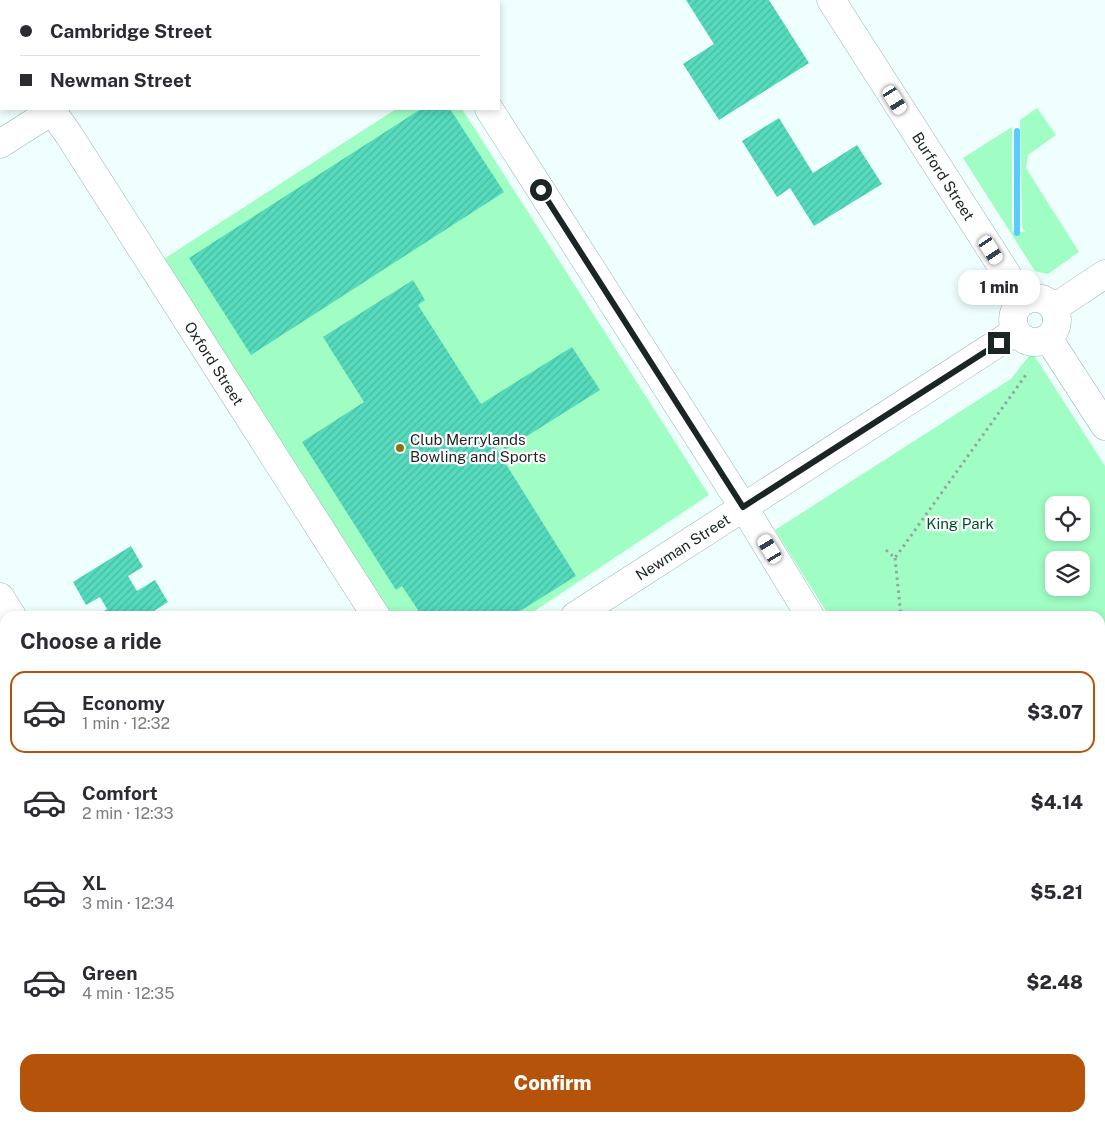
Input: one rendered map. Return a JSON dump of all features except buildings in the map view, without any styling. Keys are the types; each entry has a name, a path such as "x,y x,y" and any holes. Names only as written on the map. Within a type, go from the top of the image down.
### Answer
{"street":[{"name":"Burford Street","path":"831,0 1024,301"},
{"path":"0,144 53,110"},
{"name":"Oxford Street","path":"53,110 373,611"},
{"path":"490,110 743,507 807,611"},
{"path":"1054,308 1105,274"},
{"path":"1037,298 1049,303 1054,308 1057,321 1052,334 1041,342 1026,341 1016,332 1012,318 1018,306 1024,301 1037,298"},
{"name":"Newman Street","path":"583,611 1016,332"},
{"path":"1048,338 1105,426"},
{"path":"0,597 9,611"}],"path":[{"path":"900,611 895,558 1028,372"},
{"path":"886,550 895,558"}],"green space":[{"path":"1037,108 1056,135 1028,155 1026,168 1079,252 1048,274 1035,271 963,158 1012,127 1012,231 1025,232 1022,227 1020,120"},
{"path":"394,110 463,110 709,495 535,611 386,611 153,266"},
{"name":"King Park","path":"1032,352 1105,466 1105,611 826,611 775,530 1011,379"}],"waterway":[{"path":"1017,131 1017,233"}],"place":[{"name":"Club Merrylands Bowling and Sports","path":"400,448"}],"route":[{"path":"541,190 743,507 999,343"}]}
